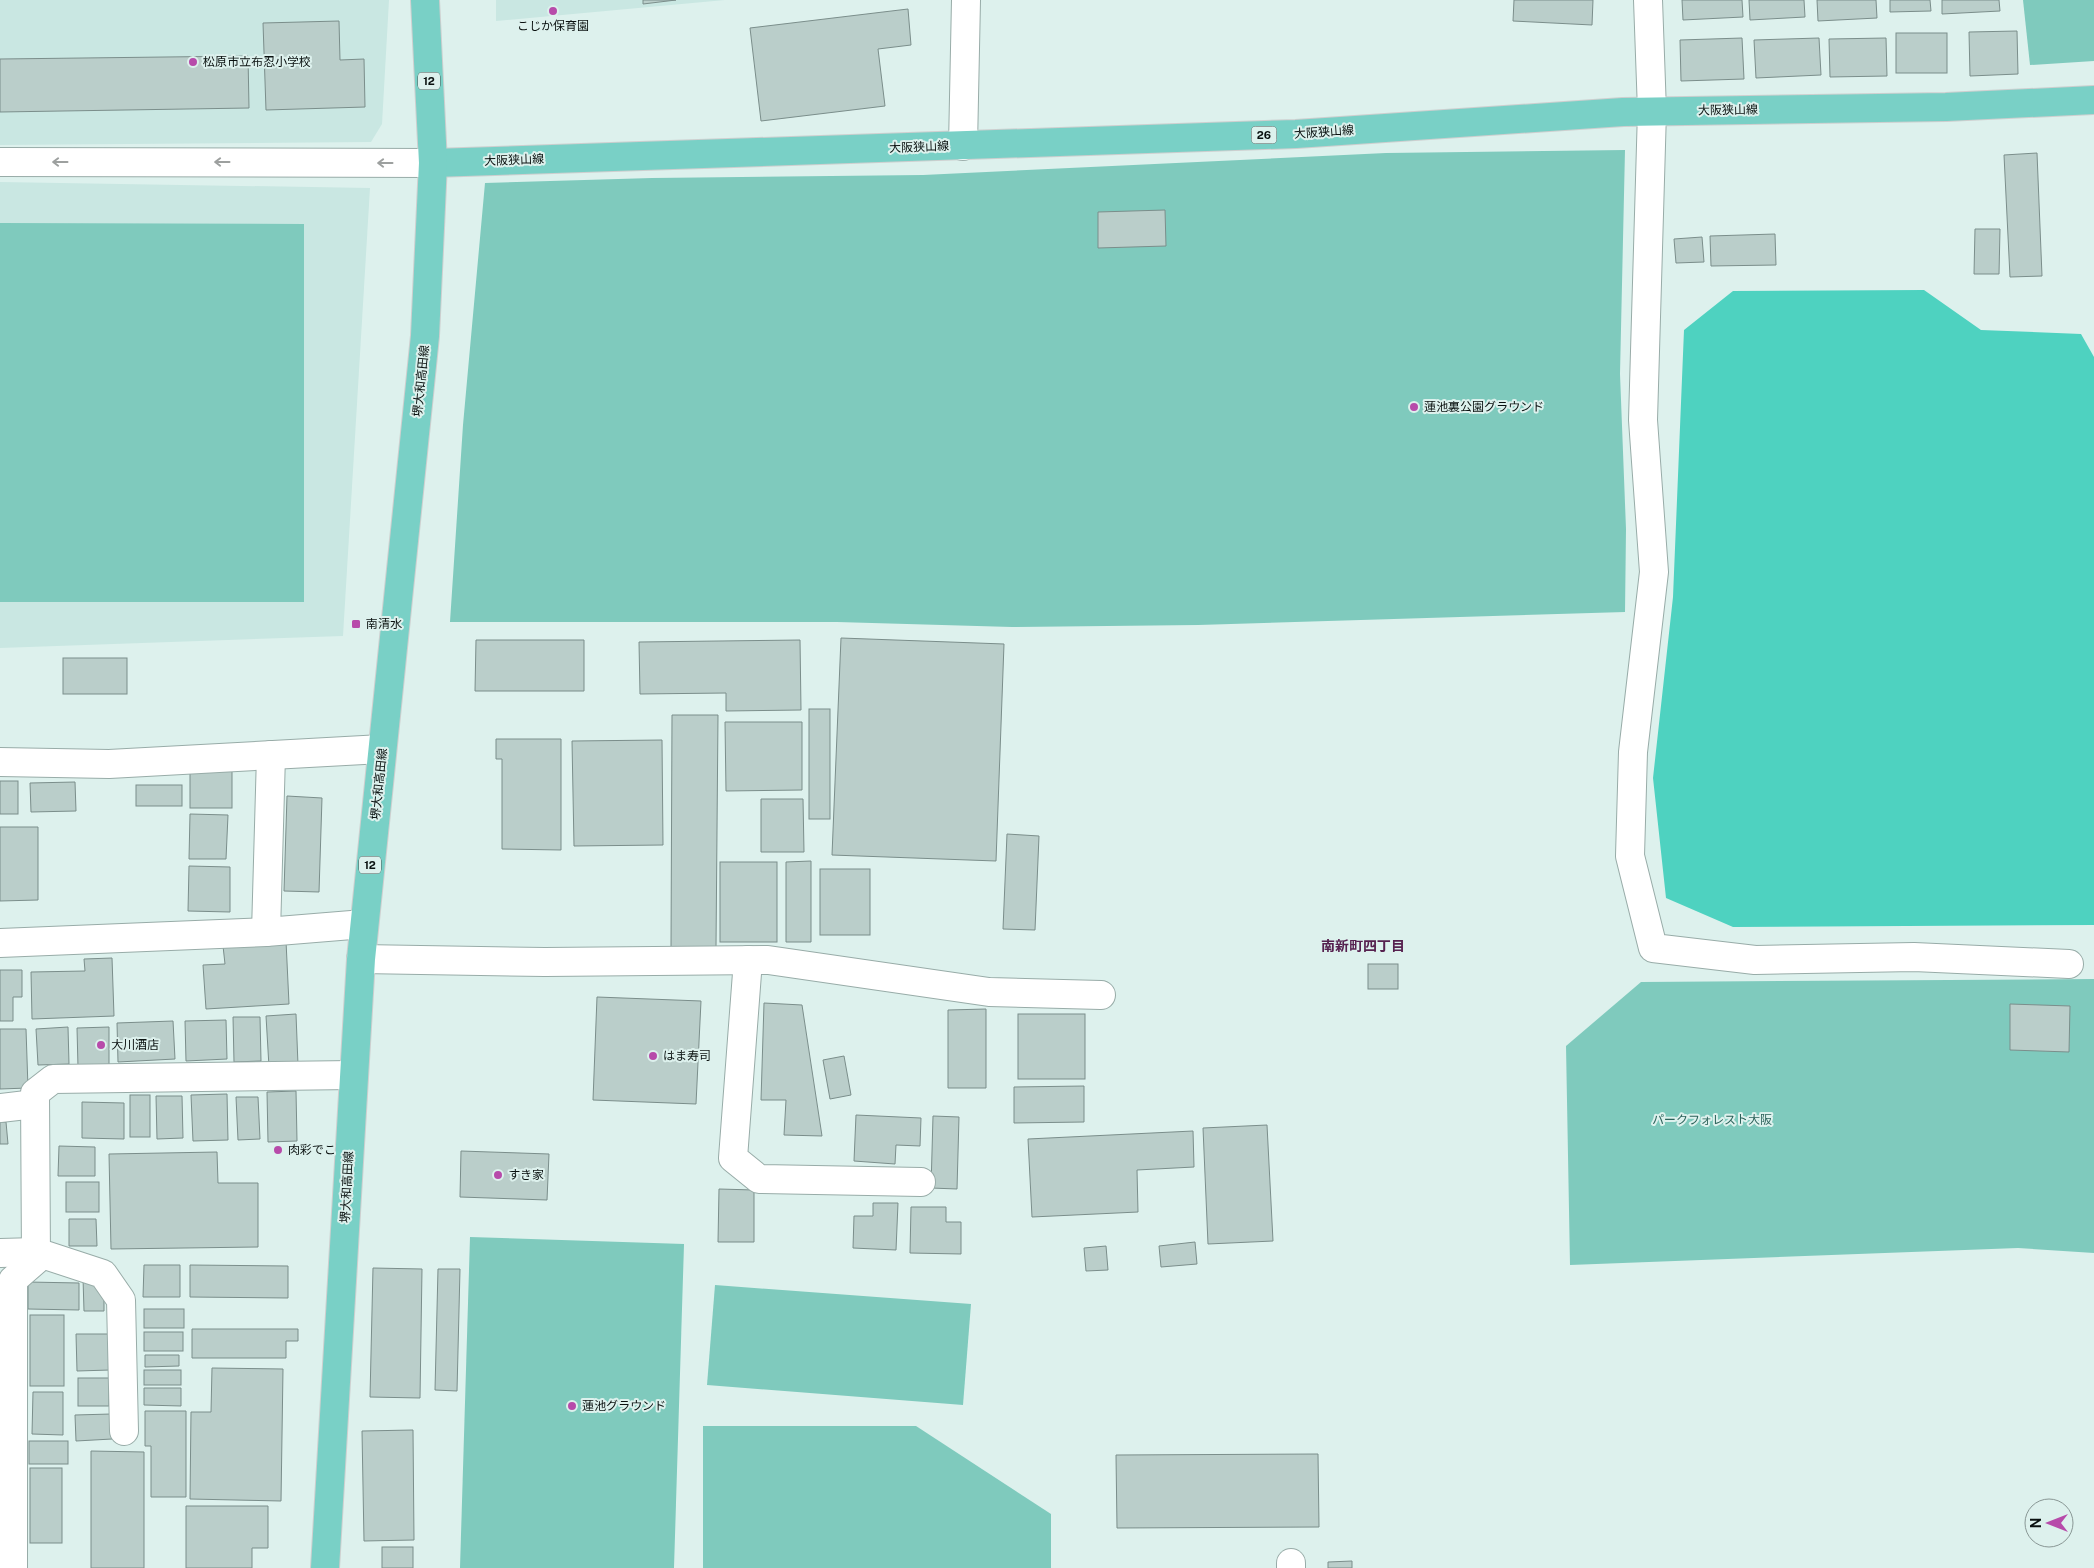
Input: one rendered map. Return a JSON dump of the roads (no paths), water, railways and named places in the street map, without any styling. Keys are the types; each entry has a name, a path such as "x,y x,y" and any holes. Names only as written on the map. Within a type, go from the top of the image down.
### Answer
{"main road":[{"name":"堺大和高田線","path":"325,1568 361,959 425,336 433,163 425,0"},
{"name":"大阪狭山線","path":"433,163 1296,134 1652,111 1946,107 2094,100"}],"street":[{"path":"963,146 966,0"},
{"path":"1648,0 1652,111 1643,420 1654,572 1633,752 1630,856 1653,948 1755,960 1914,957 2069,964"},
{"path":"0,162 433,163"},
{"path":"0,762 109,764 382,748"},
{"path":"266,932 271,755"},
{"path":"0,943 266,932 364,924"},
{"path":"361,959 545,962 768,960 989,992 1101,995"},
{"path":"748,960 733,1158 759,1178 921,1182"},
{"path":"9,1562 13,1280 36,1260 35,1094 53,1079 353,1075"},
{"path":"0,1108 35,1104"},
{"path":"0,1253 36,1252 103,1274 121,1300 124,1431"}],"place":[{"name":"こじか保育園","path":"553,11"},
{"name":"松原市立布忍小学校","path":"193,62"},
{"name":"蓮池裏公園グラウンド","path":"1414,407"},
{"name":"南清水","path":"356,624"},
{"name":"大川酒店","path":"101,1045"},
{"name":"はま寿司","path":"653,1056"},
{"name":"肉彩でこ","path":"278,1150"},
{"name":"すき家","path":"498,1175"},
{"name":"蓮池グラウンド","path":"572,1406"}],"district":[{"name":"南新町四丁目","path":"1363,946"}],"park label":[{"name":"パークフォレスト大阪","path":"1712,1120"}]}
